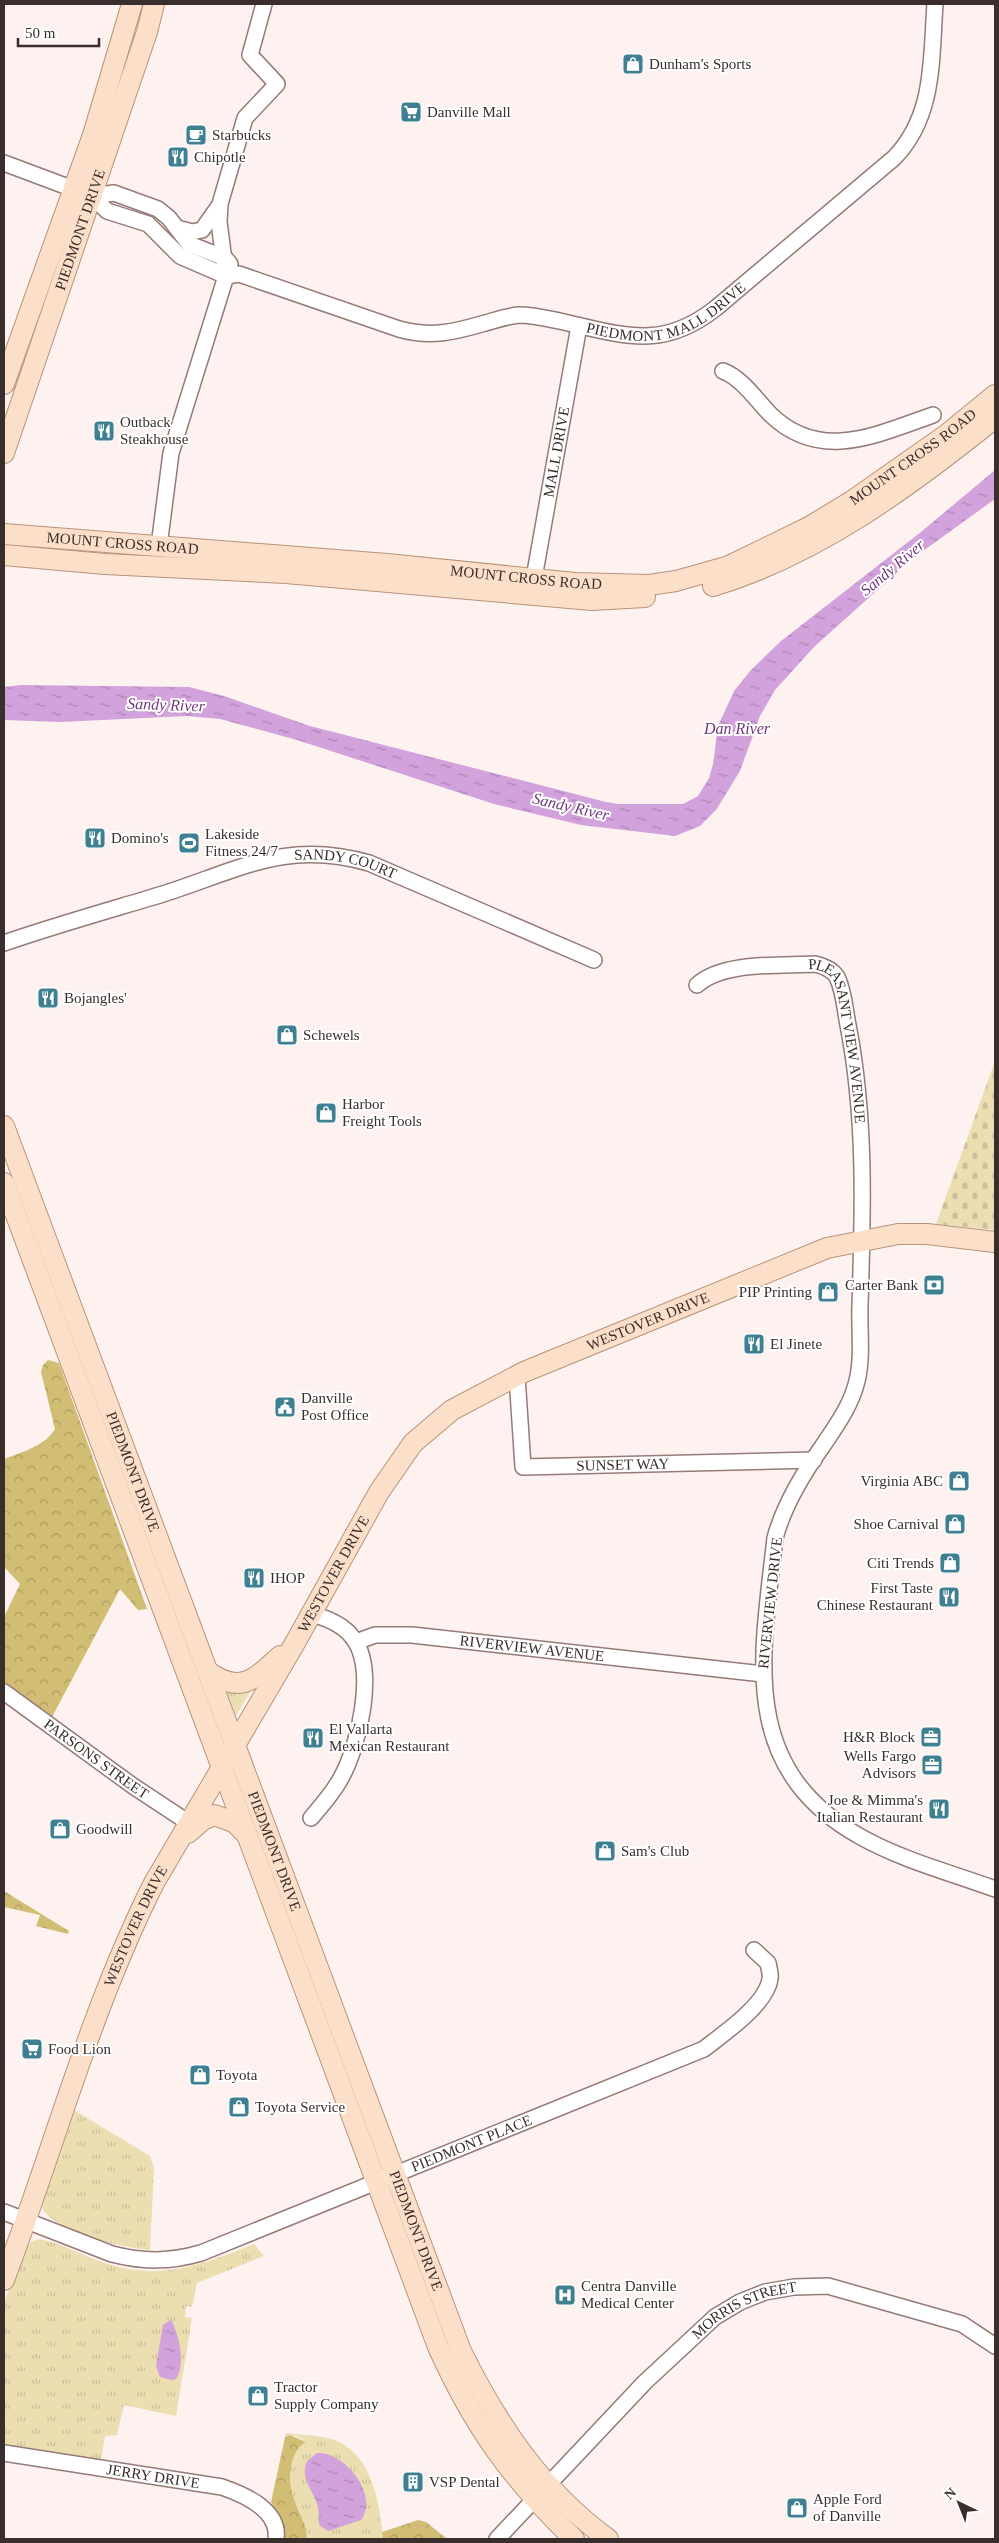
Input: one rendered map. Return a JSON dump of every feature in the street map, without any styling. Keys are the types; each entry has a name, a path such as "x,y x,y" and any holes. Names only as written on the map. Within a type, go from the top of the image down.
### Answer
{"main road":[{"name":"PIEDMONT DRIVE","path":"4,384 107,92 132,4"},
{"name":"PIEDMONT DRIVE","path":"4,454 22,395 147,32 154,4"},
{"name":"MOUNT CROSS ROAD","path":"4,534 592,584 649,585 705,575 729,566 809,528 852,501 962,423 995,395"},
{"name":"MOUNT CROSS ROAD","path":"4,555 105,564 286,573 592,600 694,591 758,570 810,546 908,485 995,418"},
{"name":"PIEDMONT DRIVE","path":"4,1126 452,2328 476,2380 541,2492 574,2539"},
{"name":"PIEDMONT DRIVE","path":"4,1183 438,2347 456,2387 493,2448 541,2492 608,2539"},
{"name":"WESTOVER DRIVE","path":"4,2280 26,2222 103,1994 136,1917 177,1843 295,1643 379,1492 413,1444 452,1410 517,1376 787,1263 828,1248 898,1234 927,1234 995,1242"},
{"path":"207,1671 220,1680 230,1683 254,1680 295,1643"},
{"path":"177,1843 203,1820 214,1815 234,1822 247,1835"}],"street":[{"path":"159,546 171,453 233,275 225,258 219,222 220,204 244,120 250,110 277,84 250,55 264,4"},
{"name":"PIEDMONT MALL DRIVE","path":"92,196 107,211 149,225 177,254 186,260 417,334 446,333 516,316 537,316 580,326 648,337 673,332 695,323 894,158 914,133 926,104 930,81 935,4"},
{"path":"4,163 92,196 114,193 146,204 162,212 186,241 194,247 225,258"},
{"path":"177,228 192,232 202,230 220,204"},
{"name":"MALL DRIVE","path":"534,578 580,326"},
{"path":"723,371 734,377 782,424 806,436 824,441 860,440 933,415"},
{"name":"SANDY COURT","path":"4,943 166,893 270,858 316,854 350,858 369,863 594,960"},
{"name":"PLEASANT VIEW AVENUE","path":"697,984 710,975 728,969 815,964 831,970 837,978 853,1048 859,1097 862,1240"},
{"name":"RIVERVIEW DRIVE","path":"862,1240 860,1361 857,1380 850,1402 788,1502 780,1518 775,1538 763,1674 768,1717 782,1759 793,1777 831,1816 863,1838 995,1889"},
{"name":"SUNSET WAY","path":"517,1376 523,1466 814,1460"},
{"path":"311,1614 335,1622 344,1628 356,1642 364,1674 364,1691 357,1739 341,1778 311,1818"},
{"name":"RIVERVIEW AVENUE","path":"356,1642 374,1635 412,1634 763,1674"},
{"name":"PARSONS STREET","path":"4,1692 132,1786 189,1823"},
{"name":"PIEDMONT PLACE","path":"4,2212 112,2254 131,2259 162,2261 201,2253 395,2173 704,2050 738,2022 759,2000 770,1979 768,1963 754,1950"},
{"name":"MORRIS STREET","path":"497,2539 645,2382 715,2317 740,2302 765,2292 794,2287 828,2286 962,2324 995,2346"},
{"name":"JERRY DRIVE","path":"4,2453 222,2487 253,2501 272,2519 275,2525 276,2539"}],"green space":[{"path":"995,1061 995,1230 936,1224"},
{"path":"48,1360 59,1363 147,1609 138,1610 120,1589 51,1719 4,1684 4,1617 20,1584 4,1567 4,1459 39,1444 51,1435 55,1429 41,1372 43,1365"},
{"path":"253,1687 236,1716 227,1691"},
{"path":"4,1891 69,1931 68,1934 36,1926 40,1915 4,1907"},
{"path":"74,2110 150,2156 154,2168 150,2250 92,2238 62,2225 43,2210 42,2201"},
{"path":"38,2239 62,2246 102,2262 142,2271 161,2271 198,2264 254,2244 264,2256 197,2283 192,2307 186,2306 185,2317 192,2318 176,2416 124,2405 117,2435 105,2436 101,2461 4,2445 4,2302 24,2251 31,2242"},
{"path":"286,2433 332,2439 346,2446 356,2455 365,2467 376,2495 383,2539 307,2539 306,2527 293,2495 290,2481 293,2459 296,2452 306,2442 298,2437 285,2437"},
{"path":"290,2435 306,2442 293,2458 290,2481 295,2501 304,2522 307,2539 281,2539 280,2520 271,2502 285,2437"},
{"path":"418,2520 426,2522 447,2539 383,2539 382,2532"}],"water":[{"name":"Dan River","path":"995,470 995,499 912,559 815,646 775,690 760,716 740,771 716,810 700,826 675,836 581,825 494,804 297,740 220,719 187,716 60,722 4,720 4,687 21,685 189,687 224,696 310,726 606,802 618,804 683,804 698,796 709,778 713,764 718,726 734,691 751,670 781,641 921,532"},
{"path":"171,2320 179,2341 181,2365 176,2379 171,2380 160,2377 156,2366 163,2325"},
{"path":"317,2453 327,2454 338,2459 356,2476 363,2487 366,2499 366,2510 361,2520 328,2531 319,2525 317,2504 305,2477 307,2461"}],"place":[{"name":"Dunham's Sports","path":"633,64"},
{"name":"Danville Mall","path":"411,112"},
{"name":"Starbucks","path":"196,135"},
{"name":"Chipotle","path":"178,157"},
{"name":"Outback Steakhouse","path":"104,431"},
{"name":"Domino's","path":"95,838"},
{"name":"Lakeside Fitness 24/7","path":"189,843"},
{"name":"Bojangles'","path":"48,998"},
{"name":"Schewels","path":"287,1035"},
{"name":"Harbor Freight Tools","path":"326,1113"},
{"name":"Carter Bank","path":"934,1285"},
{"name":"PIP Printing","path":"828,1292"},
{"name":"El Jinete","path":"754,1344"},
{"name":"Danville Post Office","path":"285,1407"},
{"name":"Virginia ABC","path":"959,1481"},
{"name":"Shoe Carnival","path":"955,1524"},
{"name":"Citi Trends","path":"950,1563"},
{"name":"IHOP","path":"254,1578"},
{"name":"First Taste Chinese Restaurant","path":"949,1597"},
{"name":"H&R Block","path":"931,1737"},
{"name":"El Vallarta Mexican Restaurant","path":"313,1738"},
{"name":"Wells Fargo Advisors","path":"932,1765"},
{"name":"Joe & Mimma's Italian Restaurant","path":"939,1809"},
{"name":"Goodwill","path":"60,1829"},
{"name":"Sam's Club","path":"605,1851"},
{"name":"Food Lion","path":"32,2049"},
{"name":"Toyota","path":"200,2075"},
{"name":"Toyota Service","path":"239,2107"},
{"name":"Centra Danville Medical Center","path":"565,2295"},
{"name":"Tractor Supply Company","path":"258,2396"},
{"name":"VSP Dental","path":"413,2482"},
{"name":"Apple Ford of Danville","path":"797,2508"}],"water label":[{"name":"Sandy River","path":"892,567"},
{"name":"Sandy River","path":"166,704"},
{"name":"Sandy River","path":"571,806"}]}
